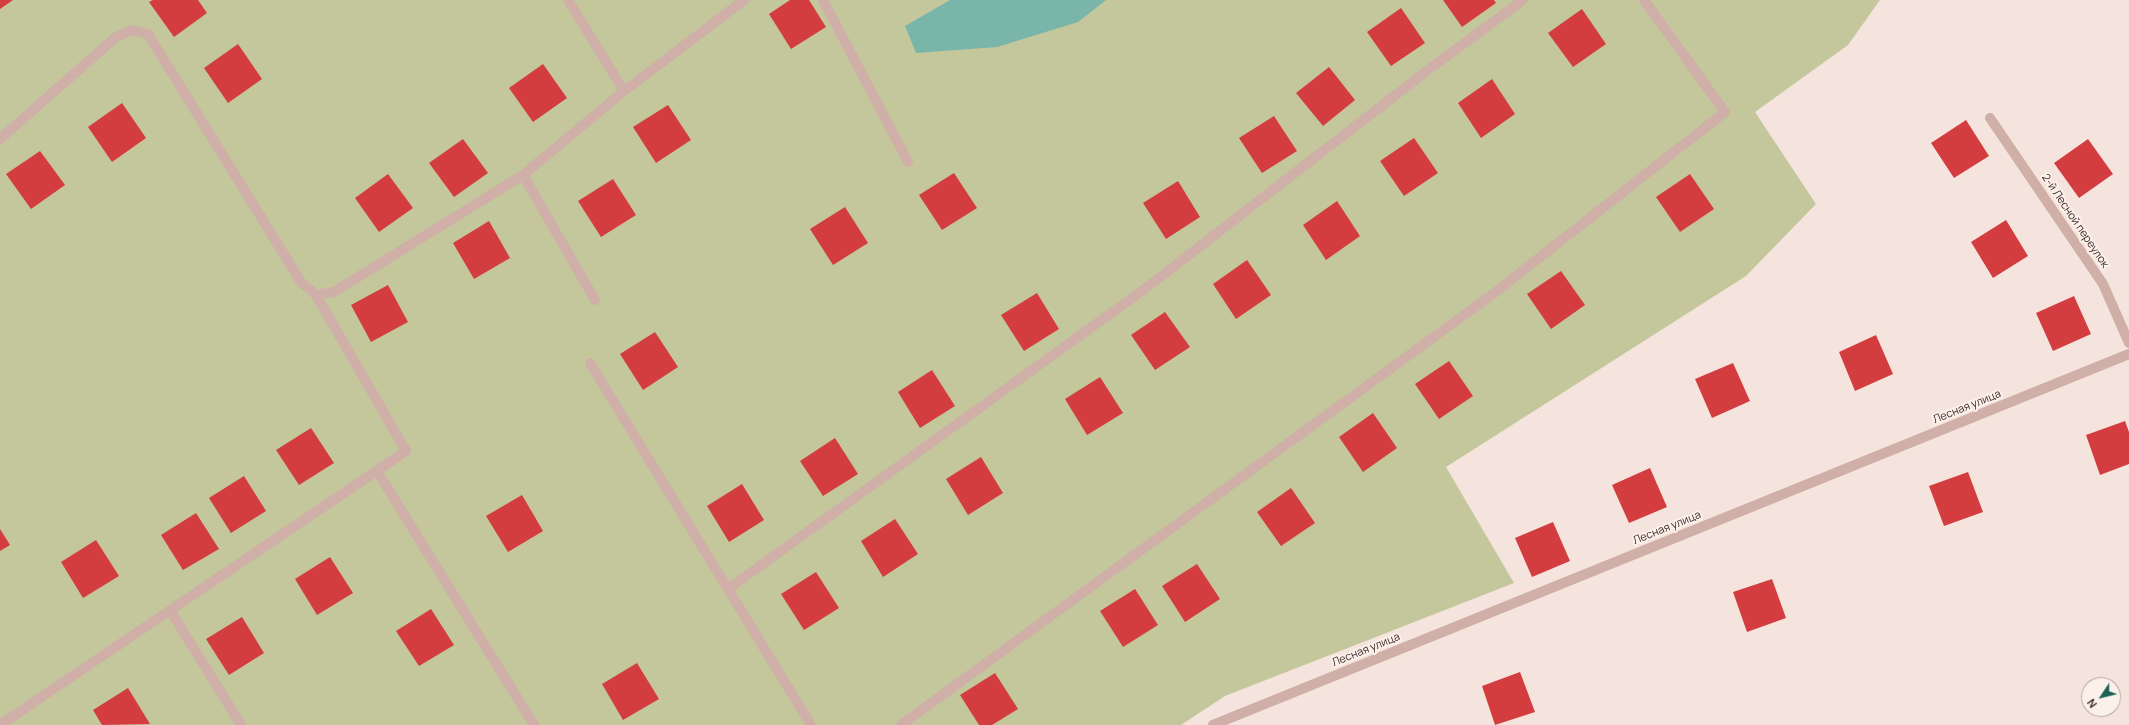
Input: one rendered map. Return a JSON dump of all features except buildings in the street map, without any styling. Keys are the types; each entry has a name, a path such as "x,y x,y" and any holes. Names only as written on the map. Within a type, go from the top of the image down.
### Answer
{"street":[{"path":"568,0 624,91"},
{"path":"316,295 334,292 523,176 624,91 744,0"},
{"path":"823,0 908,162"},
{"path":"728,589 1146,288 1422,75 1523,0"},
{"path":"901,725 1493,294 1725,112 1644,0"},
{"path":"0,139 116,37 132,30 148,34 301,282 316,295 406,451 0,725"},
{"name":"2-й Лесной переулок","path":"1990,118 2103,284 2129,343"},
{"path":"523,176 595,300"},
{"name":"Лесная улица","path":"1213,725 2129,354"},
{"path":"590,363 811,725"},
{"path":"377,471 534,725"},
{"path":"170,610 241,725"}],"green space":[{"path":"0,0 1880,0 1848,45 1755,112 1816,204 1746,276 1446,467 1514,583 1225,696 1181,725 0,725"}],"water":[{"path":"950,0 1106,0 1078,22 997,47 916,53 905,26"}]}
